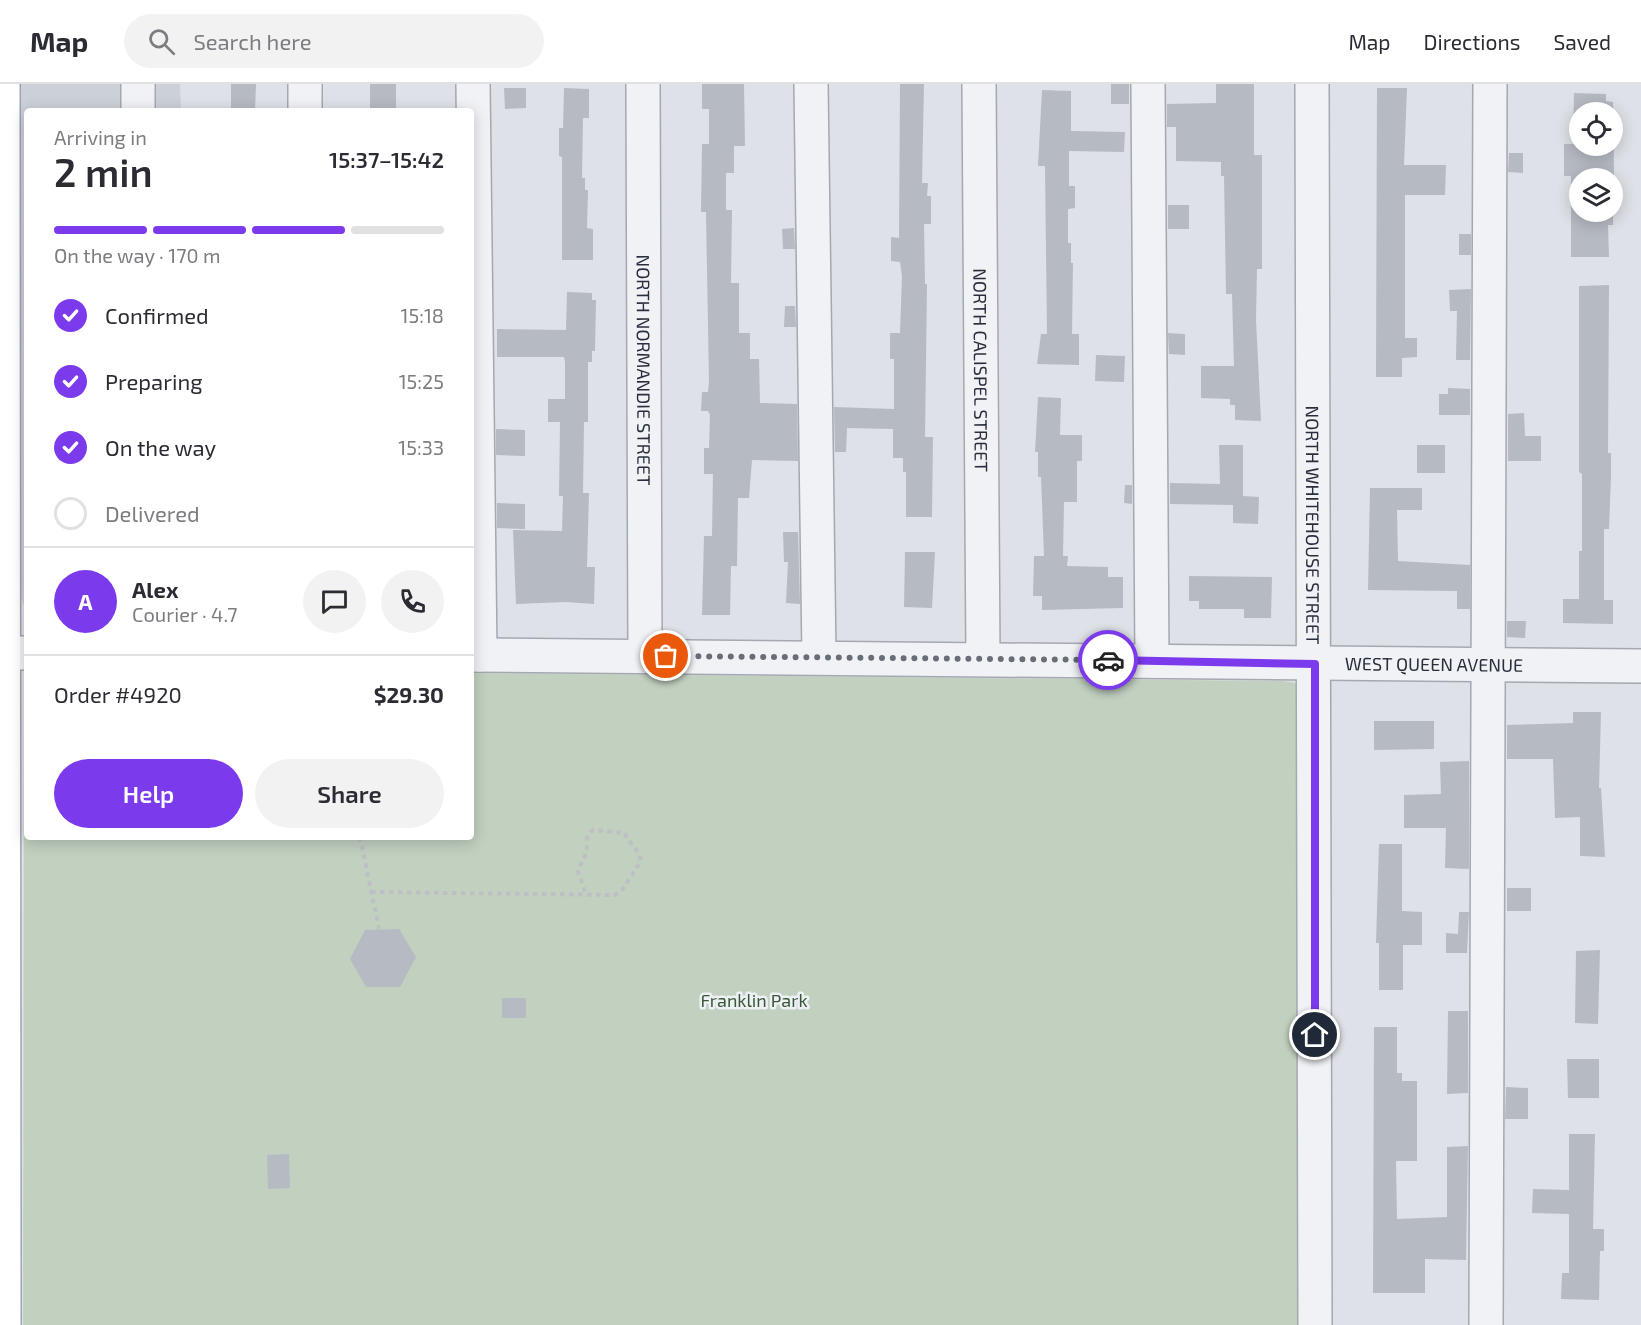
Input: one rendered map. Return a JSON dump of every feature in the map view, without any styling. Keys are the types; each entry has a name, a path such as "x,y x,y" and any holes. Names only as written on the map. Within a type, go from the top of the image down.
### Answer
{"main road":[{"path":"2,1323 10,653 3,84"}],"street":[{"path":"138,84 138,108"},
{"path":"305,84 305,108"},
{"path":"473,84 473,108"},
{"name":"NORTH NORMANDIE STREET","path":"643,84 645,656"},
{"path":"811,84 819,657"},
{"name":"NORTH CALISPEL STREET","path":"979,84 983,658"},
{"path":"1148,84 1152,661"},
{"name":"NORTH WHITEHOUSE STREET","path":"1312,84 1315,1325"},
{"path":"1486,1325 1490,665 1490,84"},
{"path":"474,370 475,655"},
{"name":"WEST QUEEN AVENUE","path":"475,655 1641,666"}],"path":[{"path":"371,892 615,895 622,890 639,868 639,852 628,841 625,833 593,831 589,833 586,840 587,850 578,872 586,894"},
{"path":"361,840 379,929"}],"shaded area":[{"path":"21,84 180,84 181,108 24,108 24,606 21,598"}],"green space":[{"name":"Franklin Park","path":"474,673 1284,681 1295,683 1302,692 1303,1325 23,1325 24,692 24,840 474,840"}],"building":[{"path":"231,84 256,84 255,108 231,108"},
{"path":"370,84 396,84 396,108 370,108"},
{"path":"702,84 744,84 745,146 734,146 734,173 726,173 726,210 732,210 731,283 739,283 739,333 750,333 750,359 759,359 760,403 797,404 798,461 752,460 749,498 738,498 737,566 731,566 730,615 702,615 704,536 712,536 713,474 704,474 704,448 709,448 710,415 708,411 701,411 702,392 708,392 709,382 706,212 701,212 702,144 709,144 709,109 702,109"},
{"path":"900,84 924,84 922,183 928,183 927,196 931,196 931,224 924,224 925,284 927,284 925,437 933,437 932,517 906,517 906,472 903,472 903,458 893,458 893,429 847,428 846,452 835,452 834,407 894,409 894,359 890,359 890,333 900,333 902,276 900,262 891,261 891,237 899,238"},
{"path":"1111,84 1129,84 1129,104 1111,104"},
{"path":"1216,84 1254,84 1254,155 1262,155 1262,269 1257,269 1256,320 1261,421 1235,420 1235,405 1230,405 1230,399 1201,398 1201,366 1234,366 1232,294 1226,294 1224,176 1221,176 1221,162 1176,161 1176,127 1167,127 1167,104 1216,103"},
{"path":"504,88 526,88 526,108 505,109"},
{"path":"564,88 589,89 589,118 583,118 582,178 585,178 585,190 588,190 587,228 593,229 593,260 562,260 562,157 559,156 559,128 563,128"},
{"path":"1377,88 1407,88 1404,165 1446,165 1445,195 1405,195 1405,338 1417,338 1417,357 1402,358 1402,377 1376,377"},
{"path":"1042,90 1071,91 1071,131 1125,132 1124,152 1069,151 1069,186 1075,186 1075,208 1068,209 1068,243 1071,243 1071,263 1073,263 1072,334 1079,334 1079,365 1037,364 1041,334 1047,334 1045,166 1038,166"},
{"path":"1574,93 1606,94 1606,101 1613,102 1574,102"},
{"path":"1564,144 1569,144 1569,156 1614,156 1614,168 1569,168 1569,176 1564,176"},
{"path":"1509,153 1523,153 1523,173 1508,172"},
{"path":"1168,205 1189,205 1189,229 1168,229"},
{"path":"1571,222 1613,222 1613,225 1608,225 1609,257 1571,257"},
{"path":"794,228 795,249 783,249 782,229"},
{"path":"1459,234 1471,234 1471,255 1459,255"},
{"path":"1609,285 1608,453 1611,453 1611,477 1609,529 1604,529 1604,600 1613,600 1613,624 1563,623 1563,599 1579,599 1579,551 1582,551 1582,474 1579,472 1579,286"},
{"path":"1471,289 1470,360 1456,360 1457,311 1450,311 1449,290"},
{"path":"567,292 592,293 592,300 596,300 595,351 592,351 592,362 588,362 588,422 584,422 583,493 589,493 587,567 595,567 594,604 566,602 516,604 513,530 562,531 563,496 559,496 560,422 548,422 548,399 565,399 565,362 564,357 497,357 497,329 566,330"},
{"path":"785,306 795,306 796,327 784,327"},
{"path":"1168,333 1185,334 1185,355 1169,354"},
{"path":"1096,355 1125,356 1124,382 1095,381"},
{"path":"1448,388 1470,389 1470,415 1439,415 1439,394 1448,394"},
{"path":"1038,397 1061,398 1060,435 1082,435 1082,461 1077,461 1077,502 1064,502 1063,556 1068,556 1067,566 1108,567 1108,577 1123,577 1123,608 1042,610 1042,596 1033,596 1034,556 1044,556 1041,477 1038,477 1038,452 1035,452"},
{"path":"1524,413 1525,436 1541,436 1541,461 1508,461 1508,414"},
{"path":"496,429 525,430 525,456 496,455"},
{"path":"1219,445 1243,445 1243,496 1259,497 1258,524 1233,523 1233,505 1170,504 1170,483 1220,484"},
{"path":"1417,445 1445,445 1445,473 1417,473"},
{"path":"1125,485 1132,485 1132,504 1124,503"},
{"path":"1370,488 1422,488 1422,510 1397,510 1398,561 1470,565 1470,609 1457,609 1457,591 1368,590"},
{"path":"497,503 525,504 525,529 497,528"},
{"path":"783,532 798,532 800,604 786,603 788,562 784,562"},
{"path":"905,552 935,552 932,608 904,607"},
{"path":"1189,576 1272,577 1271,618 1244,618 1244,609 1199,609 1199,601 1189,601"},
{"path":"1507,621 1526,621 1525,638 1507,637"},
{"path":"1573,712 1601,712 1599,788 1601,788 1605,857 1580,856 1580,817 1555,818 1553,759 1507,759 1507,725 1573,723"},
{"path":"1374,721 1434,721 1434,749 1374,750"},
{"path":"1469,761 1469,869 1445,868 1446,828 1404,828 1404,795 1441,794 1440,762"},
{"path":"1379,844 1402,844 1402,911 1422,912 1422,945 1403,945 1403,990 1379,990 1379,943 1376,943"},
{"path":"1507,888 1531,888 1531,911 1507,911"},
{"path":"1459,912 1469,912 1467,953 1446,953 1446,933 1458,934"},
{"path":"399,929 416,957 400,987 366,987 350,959 365,930"},
{"path":"1600,950 1598,1024 1575,1023 1576,951"},
{"path":"502,998 526,998 526,1018 502,1018"},
{"path":"1448,1011 1468,1011 1468,1093 1447,1094"},
{"path":"1374,1027 1397,1027 1397,1073 1402,1073 1402,1081 1417,1081 1417,1161 1396,1161 1397,1219 1447,1217 1447,1147 1468,1146 1466,1260 1425,1259 1425,1293 1373,1293"},
{"path":"1567,1059 1599,1059 1599,1098 1568,1098"},
{"path":"1506,1087 1528,1088 1528,1119 1505,1119"},
{"path":"1569,1134 1595,1134 1593,1229 1604,1229 1604,1251 1600,1251 1599,1300 1561,1299 1562,1273 1569,1273 1569,1214 1532,1213 1533,1189 1569,1190"},
{"path":"289,1154 290,1188 268,1189 267,1155"}],"way so far":[{"path":"666,656 1108,660"}],"route":[{"path":"1108,660 1315,664 1315,1035"}]}
